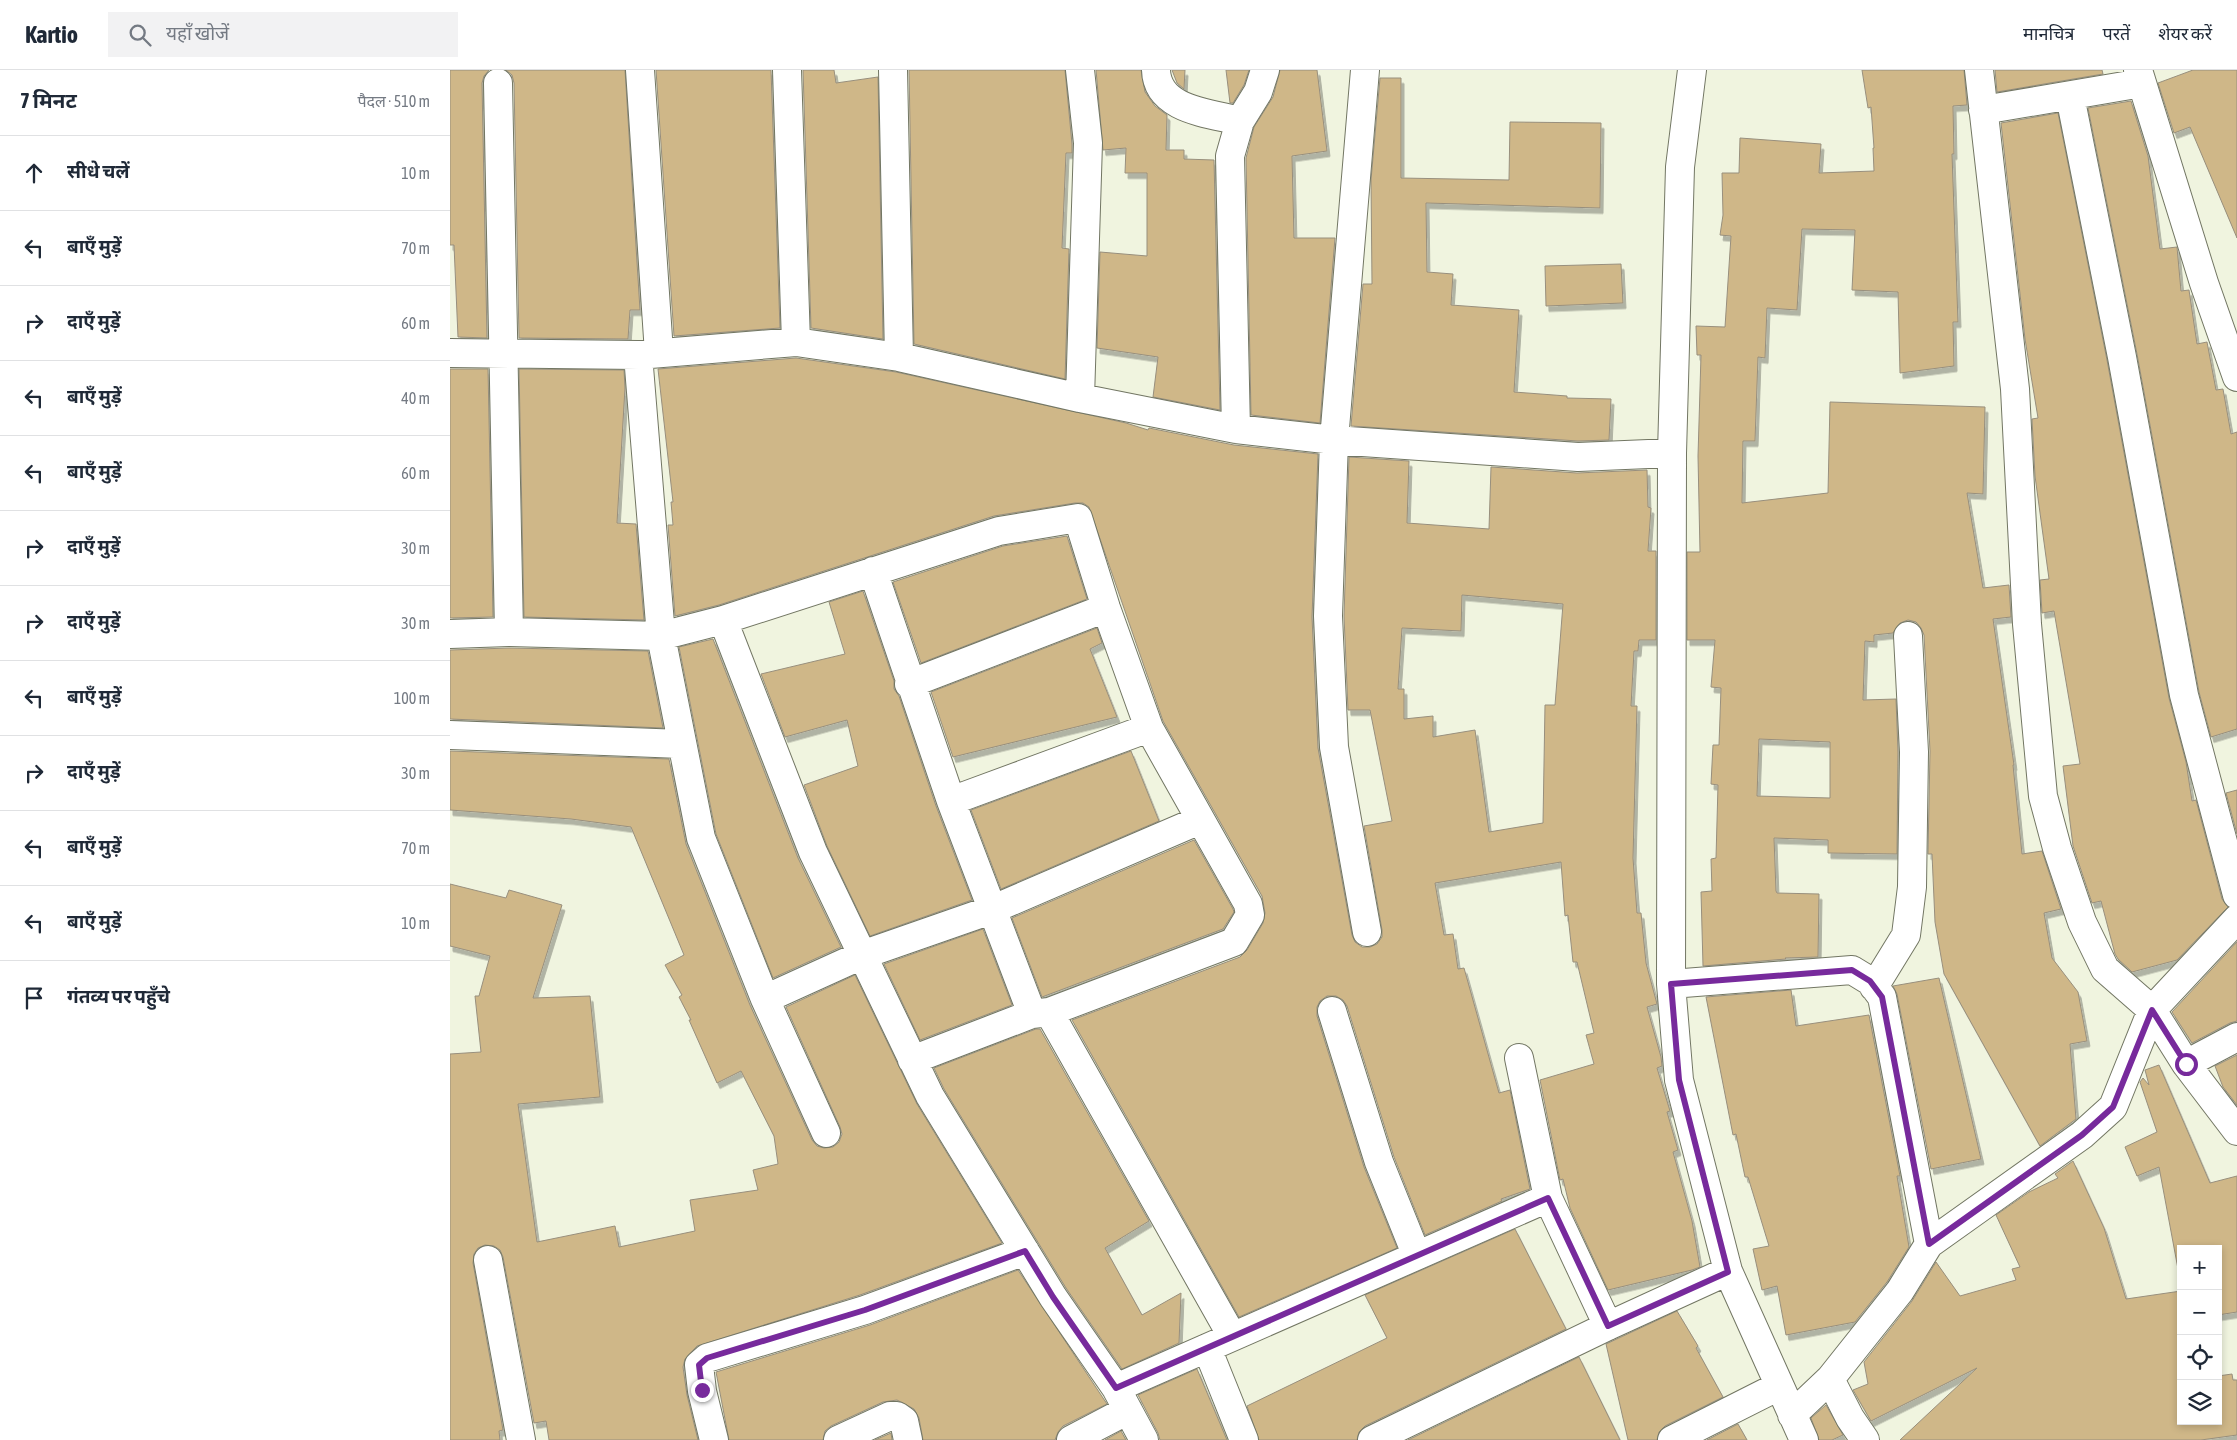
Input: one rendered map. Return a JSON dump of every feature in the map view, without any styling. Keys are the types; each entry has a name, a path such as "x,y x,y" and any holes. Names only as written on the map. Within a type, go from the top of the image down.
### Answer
{"street":[{"path":"640,70 648,354 661,636 701,838 766,999 826,1133"},
{"path":"787,70 796,342"},
{"path":"893,70 899,357"},
{"path":"1080,70 1088,144 1080,398"},
{"path":"1156,70 1156,81 1166,97 1188,108 1240,121"},
{"path":"1236,429 1230,156 1240,121 1258,92 1265,70"},
{"path":"1364,70 1334,440 1328,616 1334,746 1367,932"},
{"path":"1692,70 1680,167 1672,453 1671,984 1679,1080 1728,1272 1804,1440"},
{"path":"1979,70 2015,389 2027,624 2042,796 2082,922 2105,969 2152,1010 2186,1064 2237,1131"},
{"path":"1983,110 2070,96 2140,77 2204,283 2237,378"},
{"path":"498,83 509,632"},
{"path":"2070,96 2122,357 2184,695 2237,895"},
{"path":"450,353 648,354 796,342 899,357 1080,398 1236,429 1334,440 1578,457 1672,453"},
{"path":"450,634 509,632 661,636 723,620 999,531 1078,518 1106,608 1149,728 1248,904 1250,915 1234,942 912,1060"},
{"path":"873,571 910,684 991,910 1040,1013 1232,1336"},
{"path":"910,684 1106,608"},
{"path":"723,620 813,852 930,1096 1053,1297 1122,1399 1144,1440"},
{"path":"1874,987 1906,935 1912,886 1914,752 1908,636"},
{"path":"951,801 1149,728"},
{"path":"450,735 681,744"},
{"path":"766,999 862,955 991,910 1200,820"},
{"path":"1792,1415 1830,1379 1900,1291 1929,1244 2082,1135 2113,1107 2152,1010 2237,919"},
{"path":"1671,984 1852,970 1870,981 1882,997 1929,1244"},
{"path":"1332,1011 1379,1162 1416,1254"},
{"path":"2186,1064 2237,1037"},
{"path":"1519,1058 1548,1198 1608,1326"},
{"path":"1071,1440 1122,1399 1207,1348 1416,1254 1548,1198"},
{"path":"714,1440 699,1365 707,1358 865,1310 1025,1251"},
{"path":"488,1260 521,1440"},
{"path":"1372,1440 1608,1326 1728,1272"},
{"path":"1207,1348 1244,1440"},
{"path":"1830,1379 1850,1418 1865,1440"},
{"path":"1672,1440 1779,1386"},
{"path":"838,1440 890,1416 897,1416 904,1421 908,1440"}],"building":[{"path":"450,70 489,70 484,76 482,83 487,338 458,337 454,245 450,245"},
{"path":"506,70 625,70 640,310 630,310 628,339 519,338 514,83 512,75"},
{"path":"656,70 771,70 780,328 674,336"},
{"path":"803,70 834,70 836,83 878,77 883,339 811,328"},
{"path":"909,70 1065,70 1072,153 1066,153 1062,248 1069,249 1065,379 914,344"},
{"path":"1096,70 1141,70 1145,92 1155,106 1167,115 1166,150 1184,150 1184,159 1214,160 1220,410 1153,397 1158,357 1097,348 1100,252 1147,256 1147,173 1125,173 1126,148 1103,150"},
{"path":"1172,70 1185,70 1184,89 1177,83"},
{"path":"1226,70 1249,70 1244,85 1233,103 1230,103"},
{"path":"1280,70 1317,70 1327,151 1292,156 1294,238 1335,238 1320,423 1251,415 1246,158 1254,127 1273,97"},
{"path":"1862,70 1964,70 1967,105 1953,106 1954,154 1952,154 1958,322 1953,322 1954,366 1900,373 1898,292 1852,290 1855,230 1802,229 1797,310 1767,308 1765,358 1758,357 1755,441 1743,441 1742,503 1828,493 1830,402 1985,407 1983,494 1967,493 1983,588 2009,585 2011,617 1993,619 2014,765 2022,854 2042,851 2061,909 2044,913 2052,958 2078,992 2087,1041 2070,1044 2076,1119 2040,1146 1944,974 1935,922 1932,854 1928,854 1930,751 1924,635 1916,622 1908,620 1900,623 1893,633 1874,635 1874,642 1865,641 1863,700 1896,699 1898,752 1897,854 1828,853 1828,840 1774,838 1777,893 1819,894 1818,957 1785,958 1703,966 1701,892 1712,891 1711,859 1716,858 1718,785 1711,784 1713,745 1719,745 1721,688 1711,687 1715,640 1687,640 1687,552 1700,552 1698,456 1701,355 1697,355 1696,326 1725,327 1731,236 1720,235 1723,215 1722,173 1739,173 1740,138 1821,144 1819,173 1874,171 1871,107 1868,108","holes":["1759,739 1830,742 1830,798 1757,796"]},
{"path":"1995,70 2102,70 2103,74 1997,92"},
{"path":"2193,70 2237,70 2237,238 2190,127 2174,133 2158,83"},
{"path":"1380,78 1401,78 1401,178 1509,180 1510,122 1601,123 1600,208 1426,203 1427,272 1453,274 1451,305 1519,310 1514,392 1567,396 1567,398 1611,399 1609,440 1578,441 1351,426 1363,284 1372,284 1371,180"},
{"path":"2131,101 2148,156 2160,249 2177,247 2181,291 2189,290 2197,344 2207,342 2216,390 2223,389 2231,434 2237,432 2237,729 2211,737 2199,692 2137,354 2088,108"},
{"path":"2058,113 2107,360 2169,698 2186,762 2192,801 2196,800 2222,899 2228,907 2177,960 2132,972 2115,954 2101,901 2092,903 2073,846 2063,766 2080,764 2054,611 2042,613 2040,580 2049,579 2035,476 2032,419 2038,418 2025,339 2001,123"},
{"path":"1621,264 1623,303 1546,306 1545,266"},
{"path":"796,358 896,372 1126,423 1148,430 1149,428 1234,445 1318,454 1312,617 1318,748 1352,935 1355,942 1362,947 1370,947 1377,944 1382,937 1364,826 1392,821 1370,710 1348,710 1344,616 1349,457 1409,461 1407,523 1489,529 1491,467 1577,473 1647,470 1648,507 1651,508 1648,551 1656,551 1656,640 1639,640 1638,651 1634,651 1631,706 1637,706 1633,858 1637,913 1641,913 1646,963 1657,1004 1647,1007 1661,1057 1662,1066 1657,1068 1670,1111 1667,1112 1678,1150 1673,1152 1692,1221 1700,1267 1608,1290 1570,1208 1563,1179 1560,1180 1540,1080 1594,1064 1586,1035 1594,1033 1577,962 1573,962 1568,915 1565,916 1561,862 1435,883 1444,935 1453,934 1458,969 1464,968 1499,1093 1510,1090 1530,1189 1501,1199 1502,1201 1425,1235 1394,1157 1347,1006 1343,1000 1336,996 1327,996 1320,1001 1317,1007 1317,1016 1364,1167 1397,1248 1239,1317 1072,1020 1240,957 1247,950 1263,923 1265,913 1262,896 1163,721 1089,507 1083,503 1075,503 994,516 719,605 675,616 668,525 673,525 671,502 673,502 658,369","holes":["1462,595 1563,604 1555,705 1545,705 1543,823 1489,832 1475,730 1433,737 1433,716 1404,719 1404,689 1398,689 1402,628 1461,631"]},
{"path":"450,369 488,369 493,617 450,618"},
{"path":"519,369 624,370 625,388 617,523 636,524 644,620 524,617"},
{"path":"1067,536 1087,599 921,663 893,582 1003,546"},
{"path":"863,591 894,681 894,689 899,696 936,806 972,900 870,936 827,846 804,785 858,766 847,720 785,737 761,674 845,654 829,602"},
{"path":"1097,628 1102,643 1090,649 1117,717 953,757 931,692"},
{"path":"713,639 798,858 841,947 773,978 716,834 679,647"},
{"path":"509,648 648,651 663,728 450,719 450,650"},
{"path":"450,751 669,759 686,844 750,1005 812,1140 817,1146 824,1148 833,1147 839,1142 842,1134 786,1007 855,975 917,1104 1002,1243 860,1295 697,1346 685,1359 683,1367 687,1395 698,1440 549,1440 546,1421 534,1423 503,1257 500,1250 494,1246 485,1245 478,1248 474,1254 473,1263 503,1430 499,1431 500,1440 450,1440 450,1054 481,1052 475,996 479,996 490,956 450,946 450,884 506,898 509,890 562,905 533,998 590,996 600,1097 518,1104 537,1242 615,1226 619,1247 695,1231 690,1200 758,1190 753,1170 778,1164 774,1136 741,1071 717,1083 689,1020 691,1020 679,997 682,995 665,965 684,955 631,827 571,819 450,810"},
{"path":"1131,751 1159,821 1001,889 971,810"},
{"path":"2237,790 2237,834 2226,793"},
{"path":"1194,840 1234,912 1223,929 1042,997 1012,918"},
{"path":"983,929 1012,1005 920,1040 884,964"},
{"path":"2237,942 2237,1021 2192,1043 2172,1012"},
{"path":"1939,978 1981,1159 1931,1169 1897,994 1893,986"},
{"path":"1791,990 1796,1026 1869,1015 1900,1176 1897,1176 1909,1247 1887,1282 1855,1322 1786,1335 1777,1286 1762,1290 1753,1249 1769,1246 1748,1177 1745,1177 1736,1134 1733,1135 1706,997"},
{"path":"1040,1029 1149,1221 1105,1248 1142,1315 1181,1293 1179,1343 1122,1369 1066,1288 944,1089 934,1068"},
{"path":"2237,1055 2237,1105 2223,1087 2215,1066"},
{"path":"2159,1065 2210,1183 2237,1176 2237,1312 2222,1314 2222,1245 2177,1245 2177,1264 2159,1167 2137,1176 2125,1147 2157,1132 2140,1082 2143,1078 2149,1085 2145,1070"},
{"path":"2073,1161 2104,1228 2126,1299 2177,1292 2177,1425 2222,1425 2222,1375 2232,1374 2233,1380 2237,1380 2237,1435 2201,1440 1900,1440 1977,1368 1871,1421 1853,1390 1868,1384 1864,1362 1912,1301 1936,1262 1960,1296 2016,1280 2012,1269 2020,1267 1996,1215 2029,1192 2058,1178 2055,1174"},
{"path":"1515,1229 1566,1329 1365,1426 1359,1432 1357,1440 1259,1440 1247,1406 1387,1338 1365,1295"},
{"path":"1018,1270 1107,1404 1063,1426 1055,1440 923,1440 919,1418 914,1409 897,1400 883,1402 831,1426 825,1431 823,1440 729,1440 716,1372 870,1325"},
{"path":"1677,1311 1698,1346 1696,1348 1723,1397 1665,1426 1659,1432 1657,1440 1628,1440 1606,1344"},
{"path":"1579,1357 1620,1440 1408,1440"},
{"path":"1197,1369 1227,1440 1160,1440 1138,1395"},
{"path":"1826,1405 1843,1435 1832,1440 1819,1440 1811,1418"},
{"path":"1738,1424 1747,1440 1707,1440"},
{"path":"1121,1431 1126,1440 1105,1440"},
{"path":"891,1433 892,1440 875,1440"}],"route":[{"path":"702,1390 699,1365 707,1358 865,1310 1025,1251 1053,1297 1116,1388 1416,1254 1548,1198 1608,1326 1728,1272 1679,1080 1671,984 1852,970 1870,981 1882,997 1929,1244 2082,1135 2113,1107 2152,1010 2186,1064"}]}
